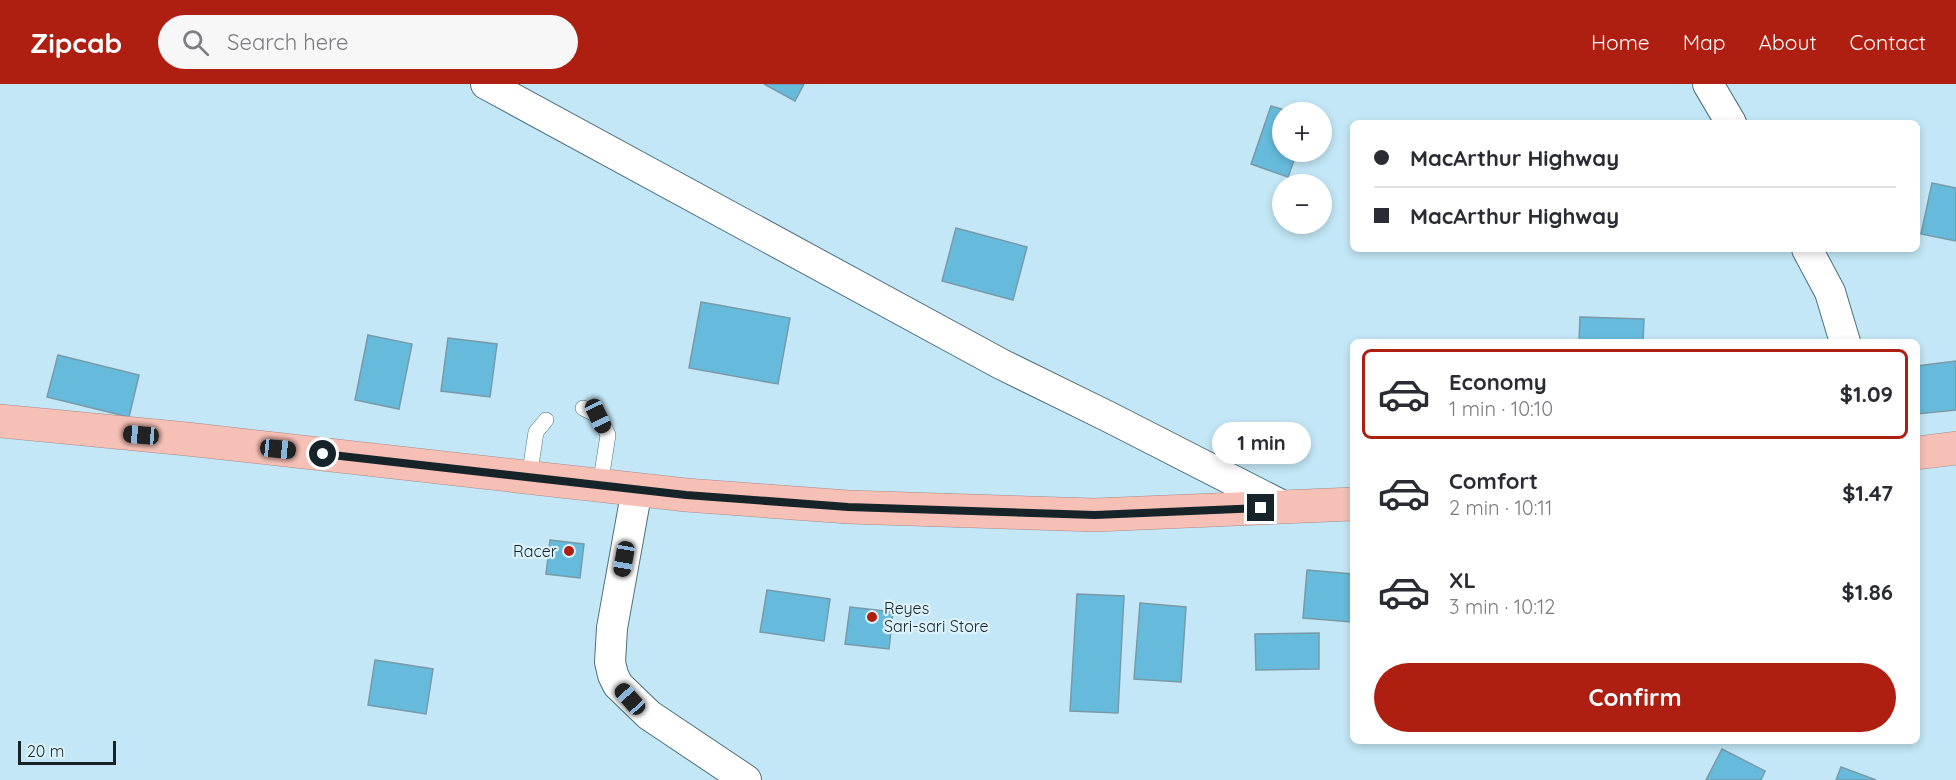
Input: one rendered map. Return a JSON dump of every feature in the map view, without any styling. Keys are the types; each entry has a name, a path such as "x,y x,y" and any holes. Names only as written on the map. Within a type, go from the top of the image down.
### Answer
{"highway":[{"path":"0,421 686,495 848,507 1095,515 1350,504"},
{"path":"1920,453 1956,448"}],"street":[{"path":"486,84 991,358 1285,507"},
{"path":"1708,84 1729,120"},
{"path":"1809,252 1830,292 1844,339"},
{"path":"637,489 612,628 610,662 613,675 618,685 649,715 746,780"}],"lane":[{"path":"583,408 598,416 608,435 600,486"},
{"path":"529,478 536,432 546,420"}],"building":[{"path":"764,84 804,84 795,101"},
{"path":"1272,106 1272,162 1293,162 1289,174 1279,174 1251,164"},
{"path":"1932,183 1956,188 1956,241 1921,234"},
{"path":"956,228 1027,247 1013,300 942,281"},
{"path":"701,302 790,318 778,384 689,368"},
{"path":"1580,317 1644,319 1643,339 1579,339"},
{"path":"368,335 412,344 399,409 355,400"},
{"path":"448,338 497,344 490,397 441,391"},
{"path":"58,355 139,375 129,417 47,397"},
{"path":"1956,361 1956,410 1920,414 1920,366"},
{"path":"550,540 584,544 580,578 546,574"},
{"path":"1307,570 1350,574 1350,622 1303,618"},
{"path":"767,590 830,599 824,641 760,632"},
{"path":"1077,594 1124,596 1118,713 1070,711"},
{"path":"1140,603 1186,607 1181,682 1134,679"},
{"path":"850,607 893,612 889,649 845,644"},
{"path":"1319,633 1319,669 1256,670 1255,634"},
{"path":"375,660 433,669 426,714 368,705"},
{"path":"1722,749 1765,771 1761,780 1706,780"},
{"path":"1841,767 1876,780 1836,780"}],"place":[{"name":"Racer","path":"569,551"},
{"name":"Reyes Sari-sari Store","path":"872,617"}],"route":[{"path":"323,454 686,495 848,507 1095,515 1261,508"}]}
